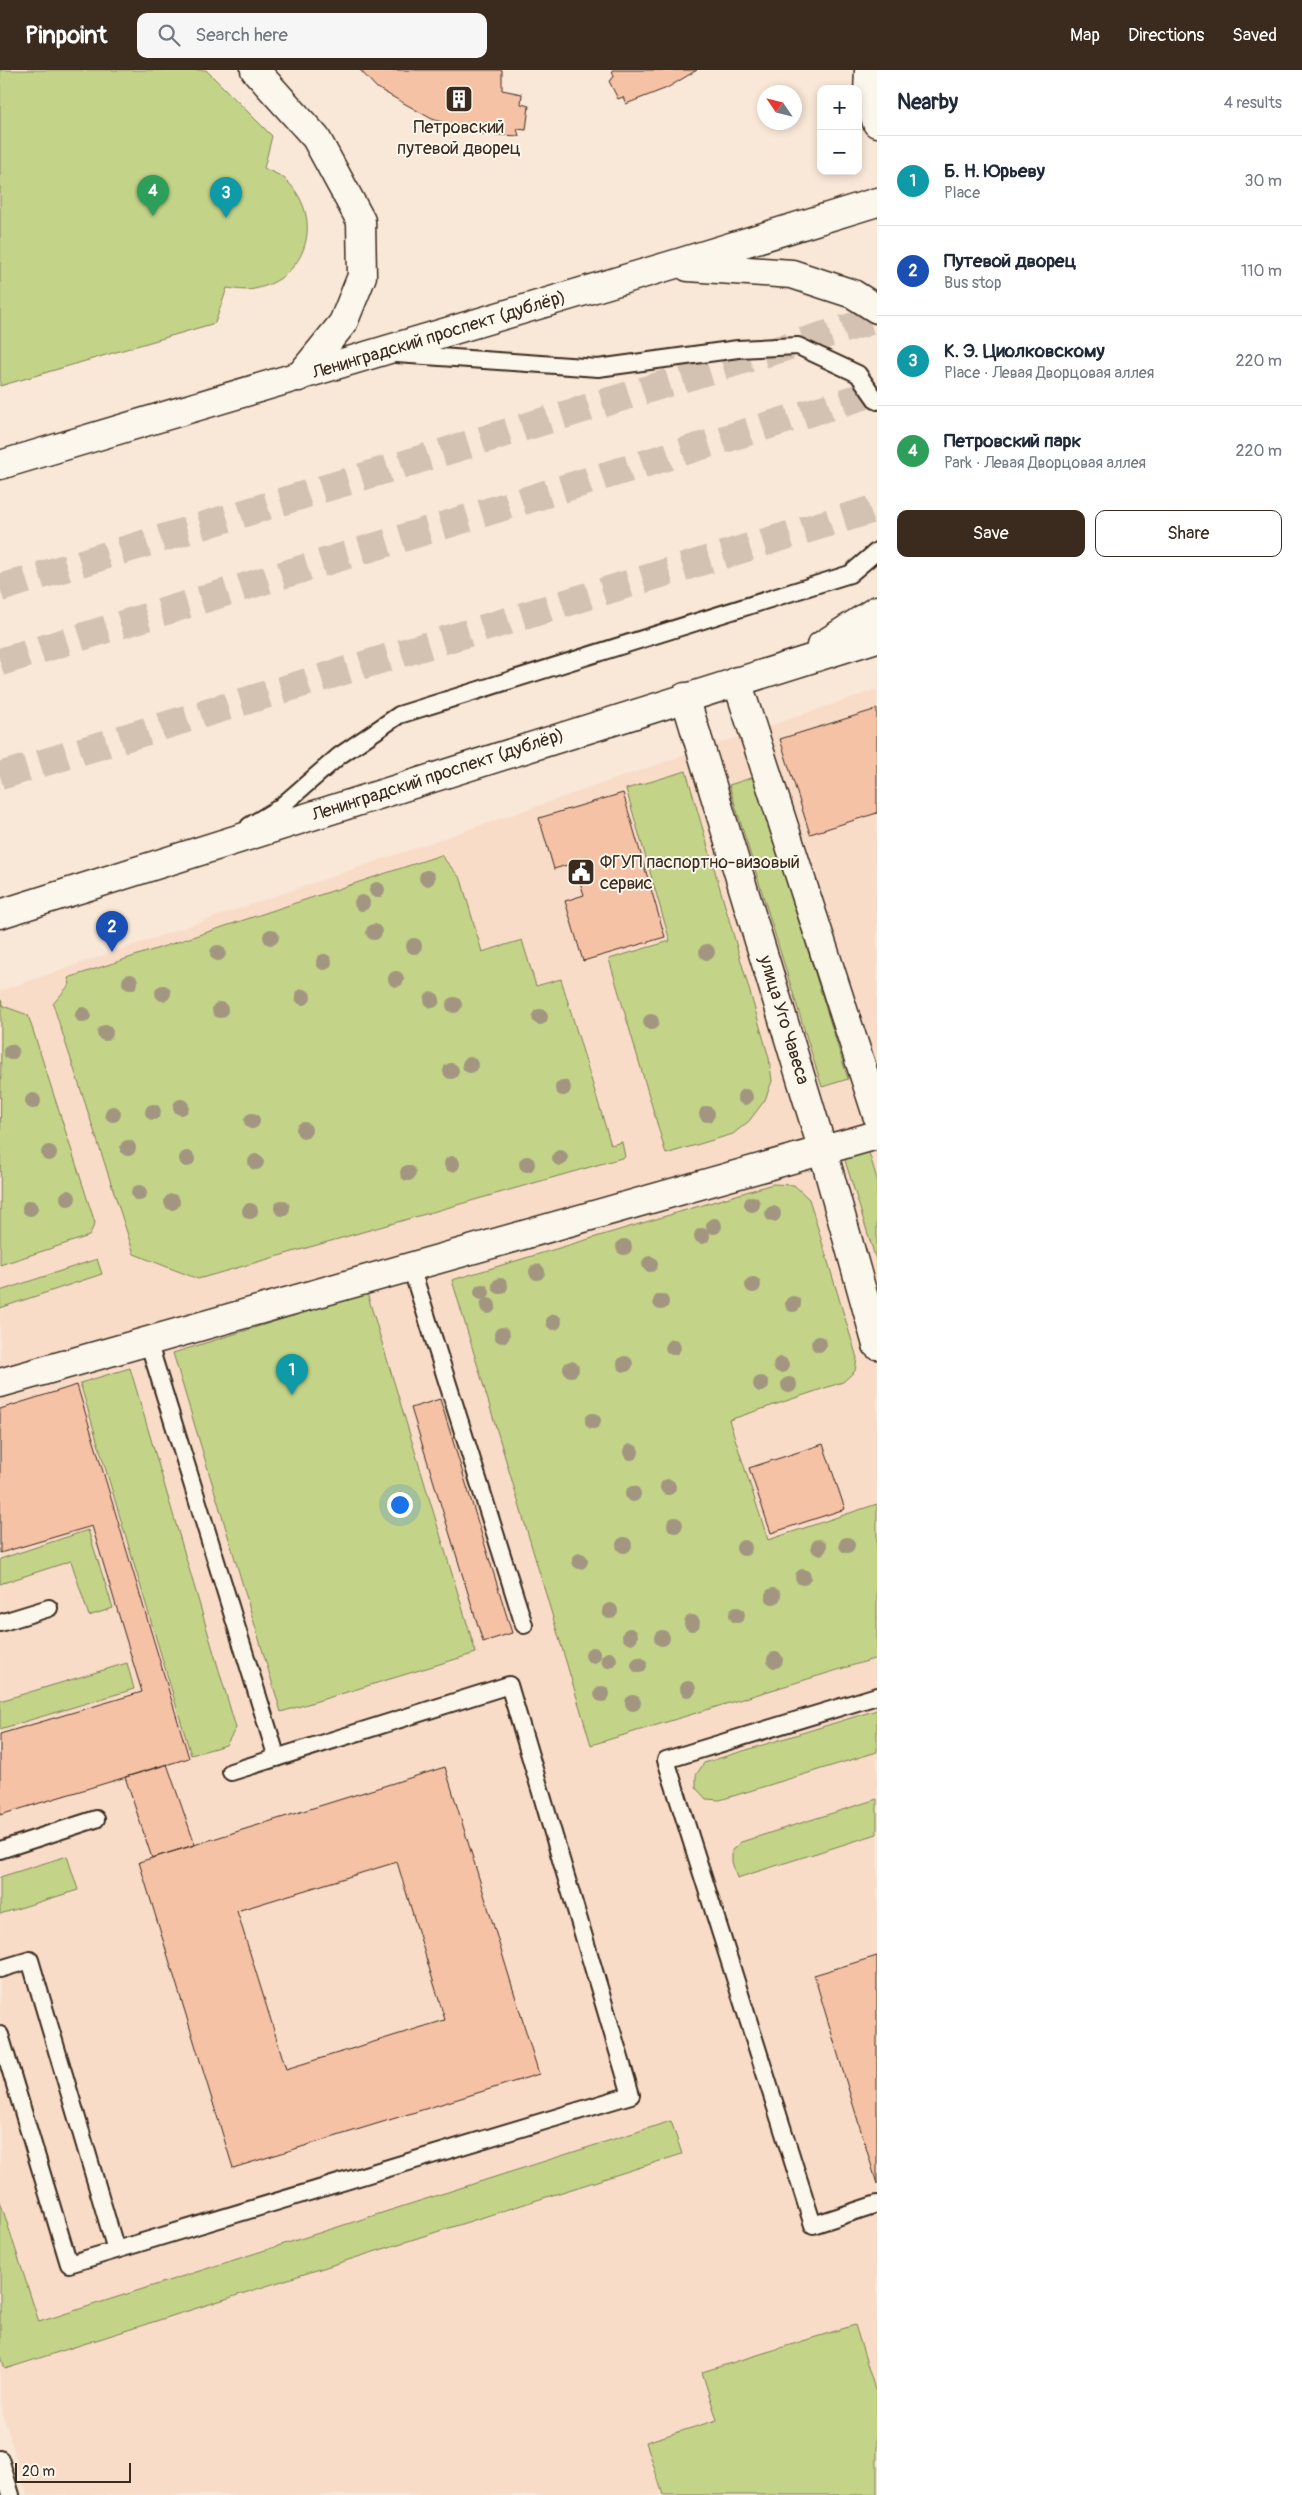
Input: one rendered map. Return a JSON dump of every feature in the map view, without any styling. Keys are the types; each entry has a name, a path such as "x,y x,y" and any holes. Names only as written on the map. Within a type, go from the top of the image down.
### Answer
{"street":[{"path":"255,70 316,138 361,221 362,276 343,323 298,377"},
{"path":"869,70 868,94 877,123"},
{"name":"Ленинградский проспект (дублёр)","path":"0,465 381,353 877,202"},
{"path":"672,265 792,274 853,294 877,309"},
{"path":"790,666 877,610"},
{"name":"Ленинградский проспект (дублёр)","path":"0,914 877,638"},
{"path":"737,682 877,1115"},
{"name":"улица Уго Чавеса","path":"685,697 822,1151 877,1346"},
{"path":"0,1383 877,1135"}],"lane":[{"path":"381,353 598,368 738,349 798,346 858,374 877,401"},
{"path":"219,844 279,808 339,756 399,715 850,574 877,551"},
{"path":"411,1267 524,1625"},
{"path":"148,1341 277,1758"},
{"path":"0,1623 49,1608"},
{"path":"0,2035 69,2264 631,2095 509,1685 231,1772"},
{"path":"877,1696 666,1760 813,2225 877,2204"},
{"path":"0,1850 96,1819"},
{"path":"0,1969 30,1960 116,2250"},
{"path":"0,2459 11,2495"}],"shaded area":[{"path":"877,689 877,2495 27,2495 0,2404 0,991"}],"green space":[{"path":"0,70 206,70 272,136 264,168 287,181 299,196 305,212 307,229 305,246 298,260 287,273 272,283 251,290 227,288 215,323 0,386"},
{"path":"686,771 769,1058 772,1081 765,1100 749,1121 733,1134 666,1154 609,959 670,941 626,789"},
{"path":"754,777 848,1079 822,1087 729,785"},
{"path":"441,855 461,879 482,952 522,940 536,986 561,979 611,1145 622,1142 625,1157 198,1279 134,1254 53,1004 70,984 68,978"},
{"path":"1,1000 3,1006 28,1015 95,1223 89,1236 0,1265"},
{"path":"867,1146 877,1179 877,1263 843,1154"},
{"path":"773,1184 794,1185 809,1199 857,1358 855,1371 843,1382 729,1420 768,1540 877,1504 877,1658 591,1745 452,1280"},
{"path":"97,1259 102,1274 0,1308 0,1291"},
{"path":"367,1293 476,1653 281,1712 173,1353"},
{"path":"130,1368 236,1728 226,1745 191,1755 80,1383"},
{"path":"88,1530 113,1608 89,1616 71,1561 0,1584 0,1559"},
{"path":"127,1663 134,1689 0,1729 0,1701"},
{"path":"877,1710 877,1752 720,1800 706,1799 696,1788 696,1775 704,1763"},
{"path":"877,1799 877,1834 737,1878 732,1862 732,1850 741,1842"},
{"path":"67,1856 78,1890 0,1914 0,1877"},
{"path":"671,2121 682,2154 5,2369 0,2353 0,2201 39,2322"},
{"path":"855,2325 877,2396 877,2495 663,2495 646,2442 717,2420 702,2372"}],"building":[{"name":"Петровский путевой дворец","path":"360,70 502,70 502,90 522,94 521,104 529,106 526,130 517,129 519,136 482,134 432,119 377,88"},
{"path":"612,70 697,70 667,88 626,104 623,97 618,99 609,81 614,77"},
{"path":"877,709 877,813 810,834 780,739"},
{"path":"623,793 665,937 583,961 565,901 584,895 574,863 554,869 539,818"},
{"path":"77,1385 189,1758 0,1815 0,1734 142,1692 92,1526 0,1553 0,1409"},
{"path":"440,1399 512,1633 483,1642 411,1408"},
{"path":"823,1444 845,1509 771,1533 749,1468"},
{"path":"167,1764 195,1845 152,1858 125,1777"},
{"path":"445,1767 539,2074 233,2168 139,1862","holes":["397,1862 445,2020 286,2069 237,1911"]},
{"path":"877,1956 877,2184 814,1975"}],"tunnel":[{"path":"0,588 877,319"},
{"path":"0,662 877,392"},
{"path":"0,776 877,508"}],"place":[{"name":"Петровский путевой дворец","path":"459,99"},
{"name":"Петровский парк","path":"153,216"},
{"name":"К. Э. Циолковскому","path":"226,218"},
{"name":"ФГУП паспортно-визовый сервис","path":"581,872"},
{"name":"Путевой дворец","path":"112,952"},
{"name":"Б. Н. Юрьеву","path":"292,1395"}]}
